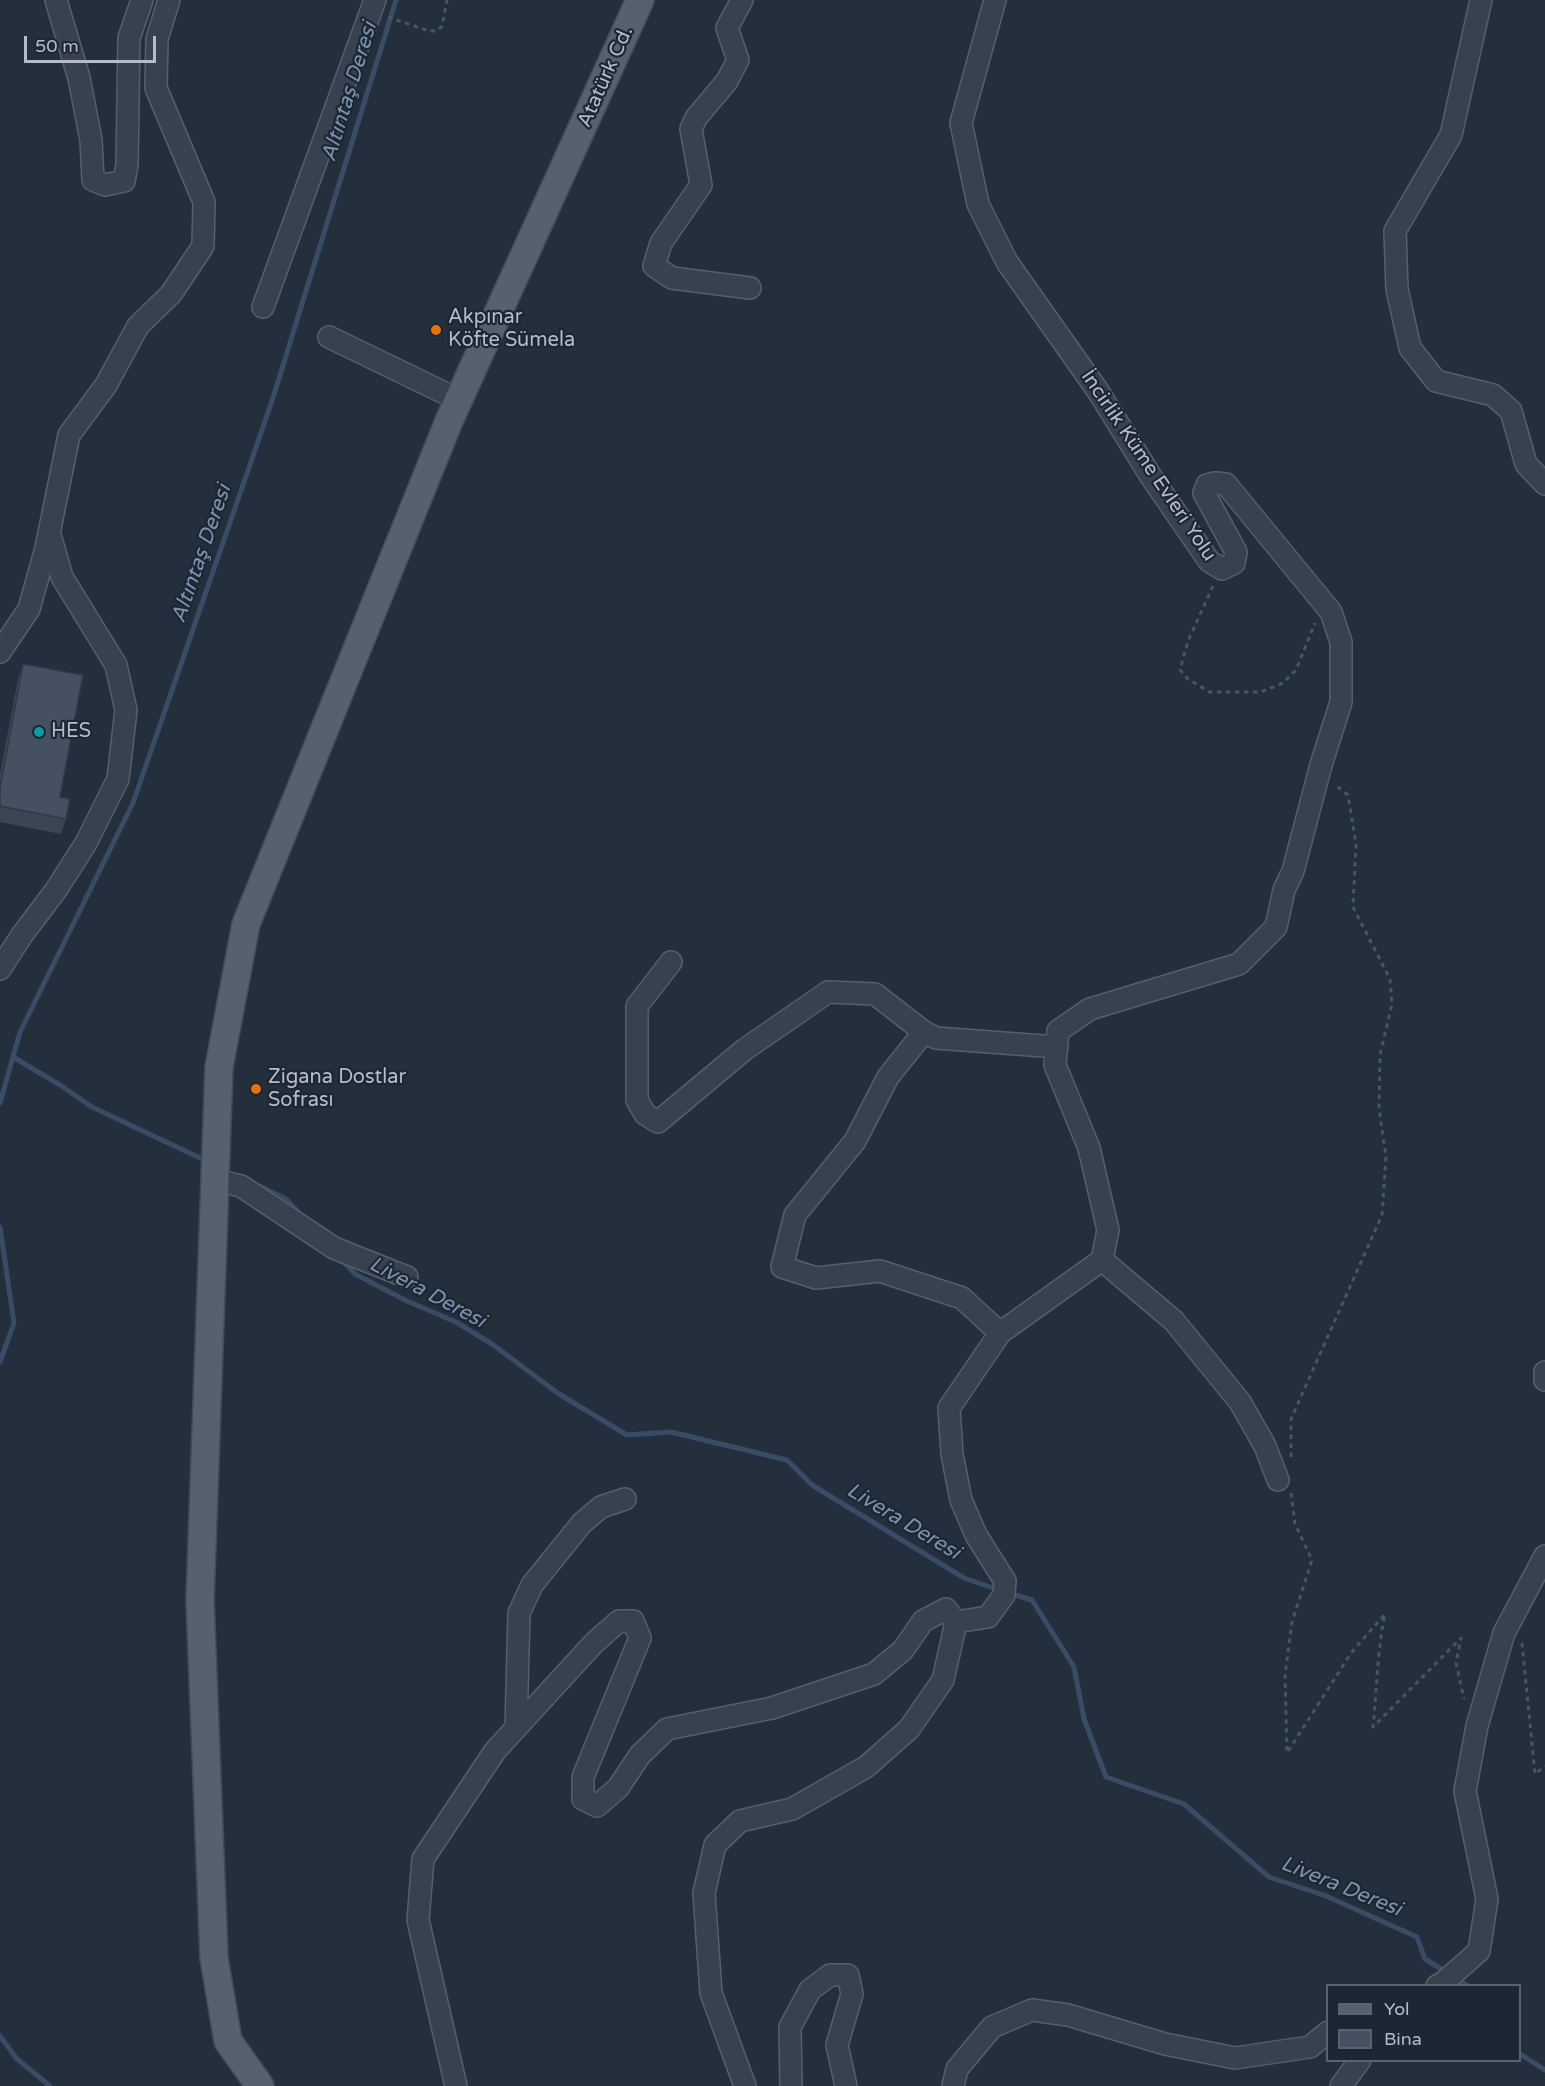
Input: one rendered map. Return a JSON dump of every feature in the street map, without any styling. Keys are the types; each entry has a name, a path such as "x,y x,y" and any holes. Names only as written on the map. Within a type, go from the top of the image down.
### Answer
{"main road":[{"name":"Atatürk Cd.","path":"260,2086 228,2041 214,1958 200,1600 219,1066 246,924 459,400 572,155 640,0"}],"street":[{"path":"56,0 80,78 91,140 93,180 105,185 124,181 127,165 129,38 142,0"},
{"path":"0,652 29,609 49,531 69,435 106,385 138,326 171,294 203,246 204,202 156,88 158,39 169,0"},
{"path":"742,0 727,28 738,60 727,81 696,118 691,129 701,185 661,243 654,266 672,278 750,288"},
{"name":"İncirlik Küme Evleri Yolu","path":"995,0 961,123 978,204 1007,262 1098,392 1150,475 1209,561 1222,569 1234,563 1236,552 1204,493 1208,485 1226,484 1331,612 1341,642 1341,702 1293,871 1284,890 1276,927 1239,964 1090,1009 1058,1031 1057,1047"},
{"path":"1481,0 1451,135 1395,231 1397,288 1410,348 1436,381 1493,395 1511,411 1526,464 1545,484"},
{"path":"263,307 374,6"},
{"path":"329,337 459,400"},
{"path":"0,969 56,890 92,832 118,779 126,710 116,665 62,577 49,531"},
{"path":"671,962 637,1006 637,1100 645,1114 658,1122 744,1050 828,992 875,994 924,1032 936,1038 1057,1047 1055,1065 1089,1148 1108,1230 1102,1260 1000,1333 949,1408 952,1454 961,1500 976,1534 1005,1581 1005,1592 988,1617 956,1623"},
{"path":"924,1032 888,1077 855,1141 795,1215 782,1268 816,1278 880,1271 962,1298 1000,1333"},
{"path":"215,1180 241,1186 334,1248 407,1277"},
{"path":"1102,1260 1174,1321 1240,1402 1265,1446 1287,1477"},
{"path":"1545,1371 1545,1380"},
{"path":"516,1728 519,1613 532,1585 582,1523 602,1507 625,1499"},
{"path":"1440,1984 1479,1951 1487,1899 1465,1791 1478,1726 1504,1633 1545,1556"},
{"path":"456,2086 418,1920 423,1859 495,1751 594,1643 619,1621 633,1621 640,1638 583,1777 583,1799 597,1806 618,1788 640,1755 667,1729 772,1708 874,1674 903,1650 923,1621 946,1609 956,1623 944,1680 909,1729 866,1767 792,1809 740,1821 715,1845 704,1893 711,1993 745,2086"},
{"path":"791,2086 790,2027 810,1990 830,1975 848,1975 852,1994 837,2045 846,2086"},
{"path":"953,2086 957,2069 992,2027 1032,2010 1068,2015 1166,2044 1235,2058 1310,2047 1326,2034"},
{"path":"1341,2086 1359,2062"}],"path":[{"path":"374,6 429,31 437,31 442,26 447,0"},
{"path":"1323,759 1326,774 1332,783 1348,795 1356,844 1353,907 1390,980 1392,1004 1380,1055 1379,1109 1386,1156 1382,1215 1291,1419 1287,1477 1295,1524 1312,1560 1292,1622 1286,1676 1287,1753 1351,1653 1384,1614 1379,1641 1373,1727 1461,1638 1456,1663 1465,1704"},
{"path":"1521,1639 1535,1774 1545,1766"}],"building":[{"name":"HES","path":"23,664 83,675 60,797 70,799 66,819 0,806 0,788"}],"waterway":[{"name":"Altıntaş Deresi","path":"0,1103 20,1032 133,803 272,401 396,0"},
{"name":"Livera Deresi","path":"13,1057 92,1107 200,1158"},
{"name":"Livera Deresi","path":"257,1185 286,1199 302,1216"},
{"name":"Altıntaş Deresi","path":"0,1227 14,1323 0,1362"},
{"name":"Livera Deresi","path":"341,1259 355,1274 407,1301 456,1322 492,1344 559,1394 627,1435 671,1432 787,1460 812,1485 964,1578 999,1590"},
{"name":"Livera Deresi","path":"1008,1593 1032,1600 1074,1667 1084,1719 1106,1777 1184,1804 1269,1877 1326,1896 1417,1937 1425,1959 1448,1973"},
{"name":"Livera Deresi","path":"1456,1978 1465,1984"},
{"name":"Altıntaş Deresi","path":"0,2036 16,2058 50,2086"},
{"name":"Livera Deresi","path":"1521,2055 1545,2070"}],"place":[{"name":"Akpınar Köfte Sümela","path":"436,330"},
{"name":"HES","path":"39,732"},
{"name":"Zigana Dostlar Sofrası","path":"256,1089"}]}
